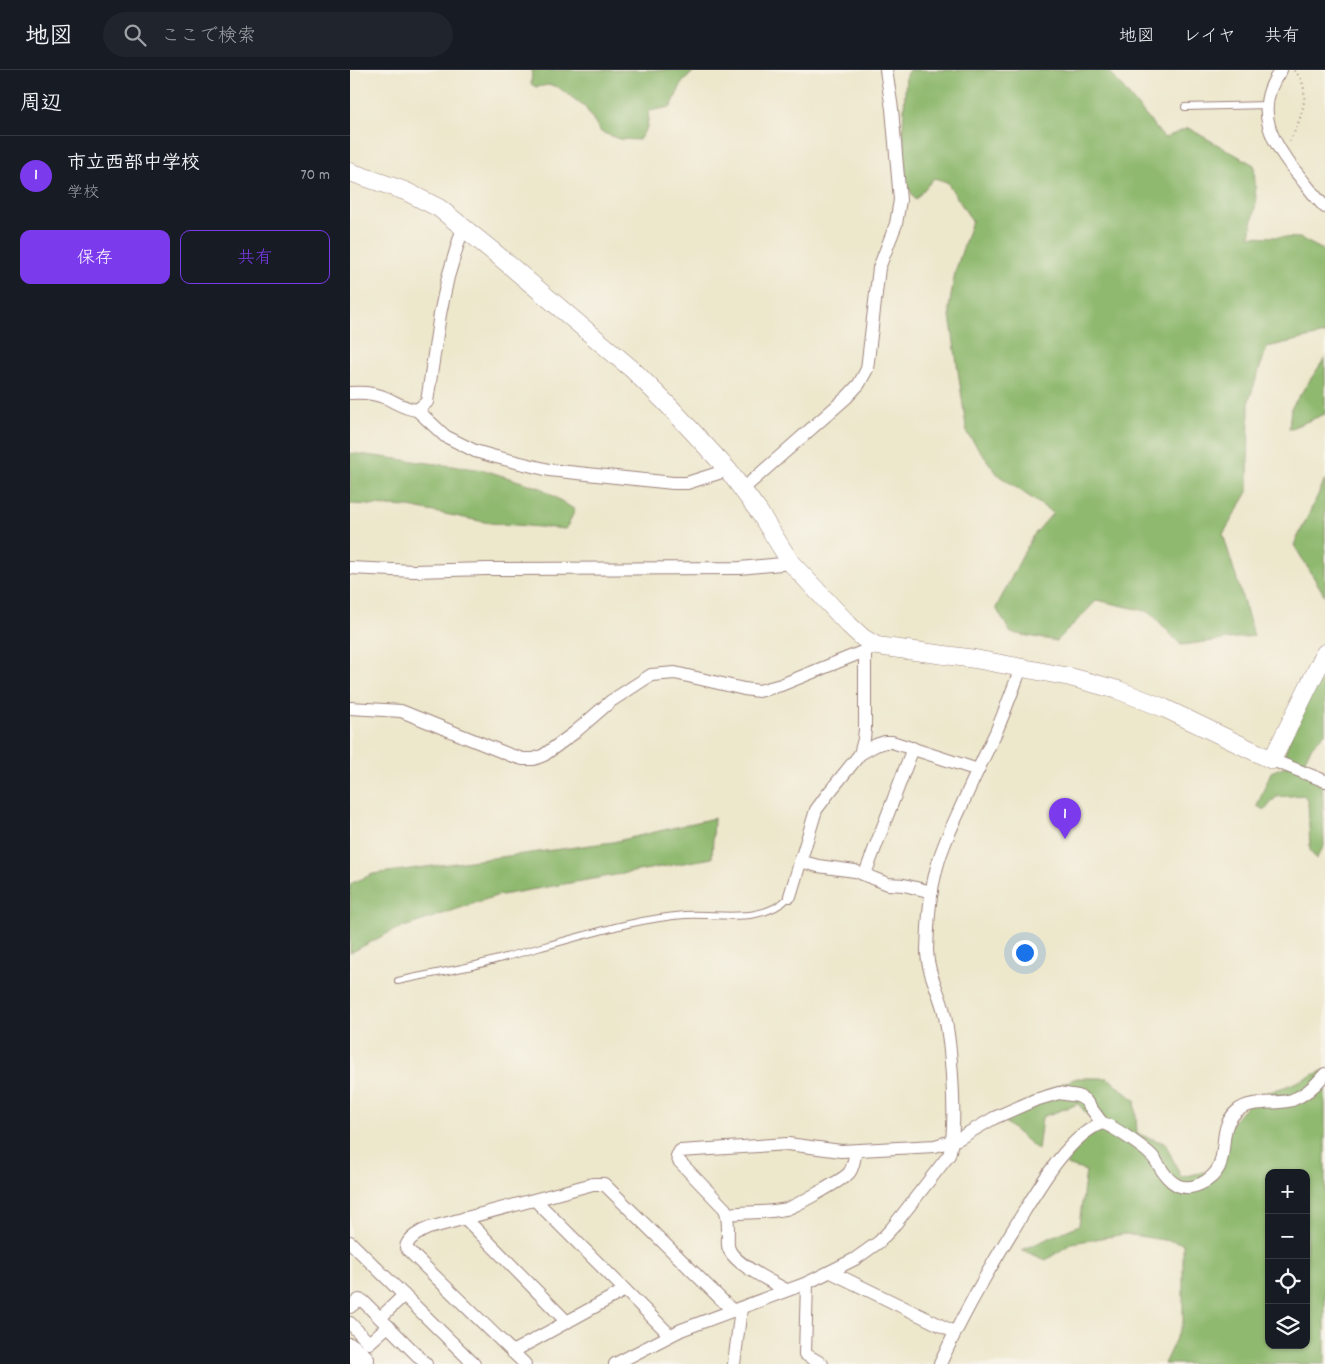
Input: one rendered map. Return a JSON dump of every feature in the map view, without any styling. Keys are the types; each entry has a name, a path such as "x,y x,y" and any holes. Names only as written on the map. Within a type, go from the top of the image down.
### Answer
{"street":[{"path":"743,489 847,397 859,384 867,370 879,268 896,224 900,200 892,109 886,70"},
{"path":"1280,70 1272,86 1268,106 1269,127 1272,138 1282,155 1325,206"},
{"path":"350,172 405,191 439,208 632,370 669,406 728,470 743,489 792,563 863,638 871,649 864,734 860,754"},
{"path":"417,410 427,402 440,314 448,277 463,227"},
{"path":"350,393 360,392 378,395 408,409 417,410 445,436 475,451 549,470 673,484 687,483 728,470"},
{"path":"350,568 414,571 487,568 740,568 792,563"},
{"path":"350,708 401,711 510,755 523,759 534,759 544,755 574,733 611,701 651,675 675,673 759,691 781,685 871,649 975,660 1078,679 1133,694 1272,760 1325,781"},
{"path":"1272,760 1325,654"},
{"path":"615,1364 670,1335 807,1283 855,1259 878,1242 892,1228 949,1155 952,1141 951,1069 947,1030 927,954 932,892 935,873 944,848 996,732 1021,668"},
{"path":"790,896 818,807 860,754 885,742 899,743 978,770"},
{"path":"865,874 913,748"},
{"path":"800,861 865,874 888,884 904,885 932,892"},
{"path":"786,1290 738,1261 729,1252 728,1214 722,1204 679,1161 677,1156 680,1151 795,1144 832,1151 935,1146 952,1141 994,1118 1047,1095 1059,1093 1078,1096 1085,1100 1102,1123 1113,1127 1152,1157 1160,1170 1172,1182 1183,1188 1195,1187 1207,1180 1218,1168 1225,1129 1230,1116 1239,1109 1254,1104 1291,1100 1303,1095 1325,1074"},
{"path":"940,1364 954,1332 997,1256 1053,1167 1084,1134 1102,1123"},
{"path":"728,1214 783,1210 794,1207 838,1182 848,1174 852,1168 856,1151"},
{"path":"525,1364 406,1247 407,1242 422,1230 593,1184 604,1184 737,1309 734,1364"},
{"path":"535,1200 670,1335"},
{"path":"465,1218 568,1322"},
{"path":"350,1242 474,1364"},
{"path":"831,1272 954,1332"},
{"path":"807,1283 805,1354 822,1364"},
{"path":"512,1352 625,1290"},
{"path":"350,1323 369,1343 404,1295"},
{"path":"350,1307 359,1300 363,1300 426,1364"}],"lane":[{"path":"1185,107 1268,106"},
{"path":"398,981 474,965 610,927 659,917 692,915 741,916 761,913 776,907 790,896"}],"path":[{"path":"1282,155 1297,127 1304,104 1303,83 1300,76 1293,70"}],"green space":[{"path":"532,70 695,70 682,83 671,107 649,111 647,127 639,140 619,139 601,132 585,107 558,87 549,85 536,87 531,84"},
{"path":"909,70 1108,70 1164,138 1188,128 1254,165 1256,202 1250,236 1300,238 1325,251 1325,334 1267,347 1249,400 1248,492 1223,534 1254,636 1181,645 1150,612 1097,600 1057,641 1011,633 996,608 1032,537 1053,513 998,475 967,433 949,308 955,272 972,221 947,182 934,178 915,200 906,183 903,126 906,75"},
{"path":"1325,358 1325,414 1289,429 1291,408"},
{"path":"350,453 484,470 541,488 575,510 566,529 490,523 409,507 350,504"},
{"path":"1325,480 1325,596 1294,545"},
{"path":"1325,676 1325,733 1312,746 1305,759 1310,768 1322,779 1324,846 1316,859 1310,850 1308,801 1304,795 1276,797 1265,810 1257,806 1271,772 1290,764 1285,753 1293,730 1306,698"},
{"path":"714,818 712,858 496,896 392,931 350,953 350,884 373,874 613,842"},
{"path":"1325,1070 1325,1364 1164,1364 1183,1323 1183,1243 1125,1234 1072,1243 1046,1260 1022,1250 1079,1225 1086,1171 1067,1165 1075,1145 1099,1127 1078,1104 1042,1117 1038,1150 999,1117 1058,1085 1077,1078 1108,1078 1135,1100 1137,1134 1165,1143 1181,1177 1209,1171 1229,1126 1255,1097"}],"place":[{"name":"市立西部中学校","path":"1065,839"}]}
